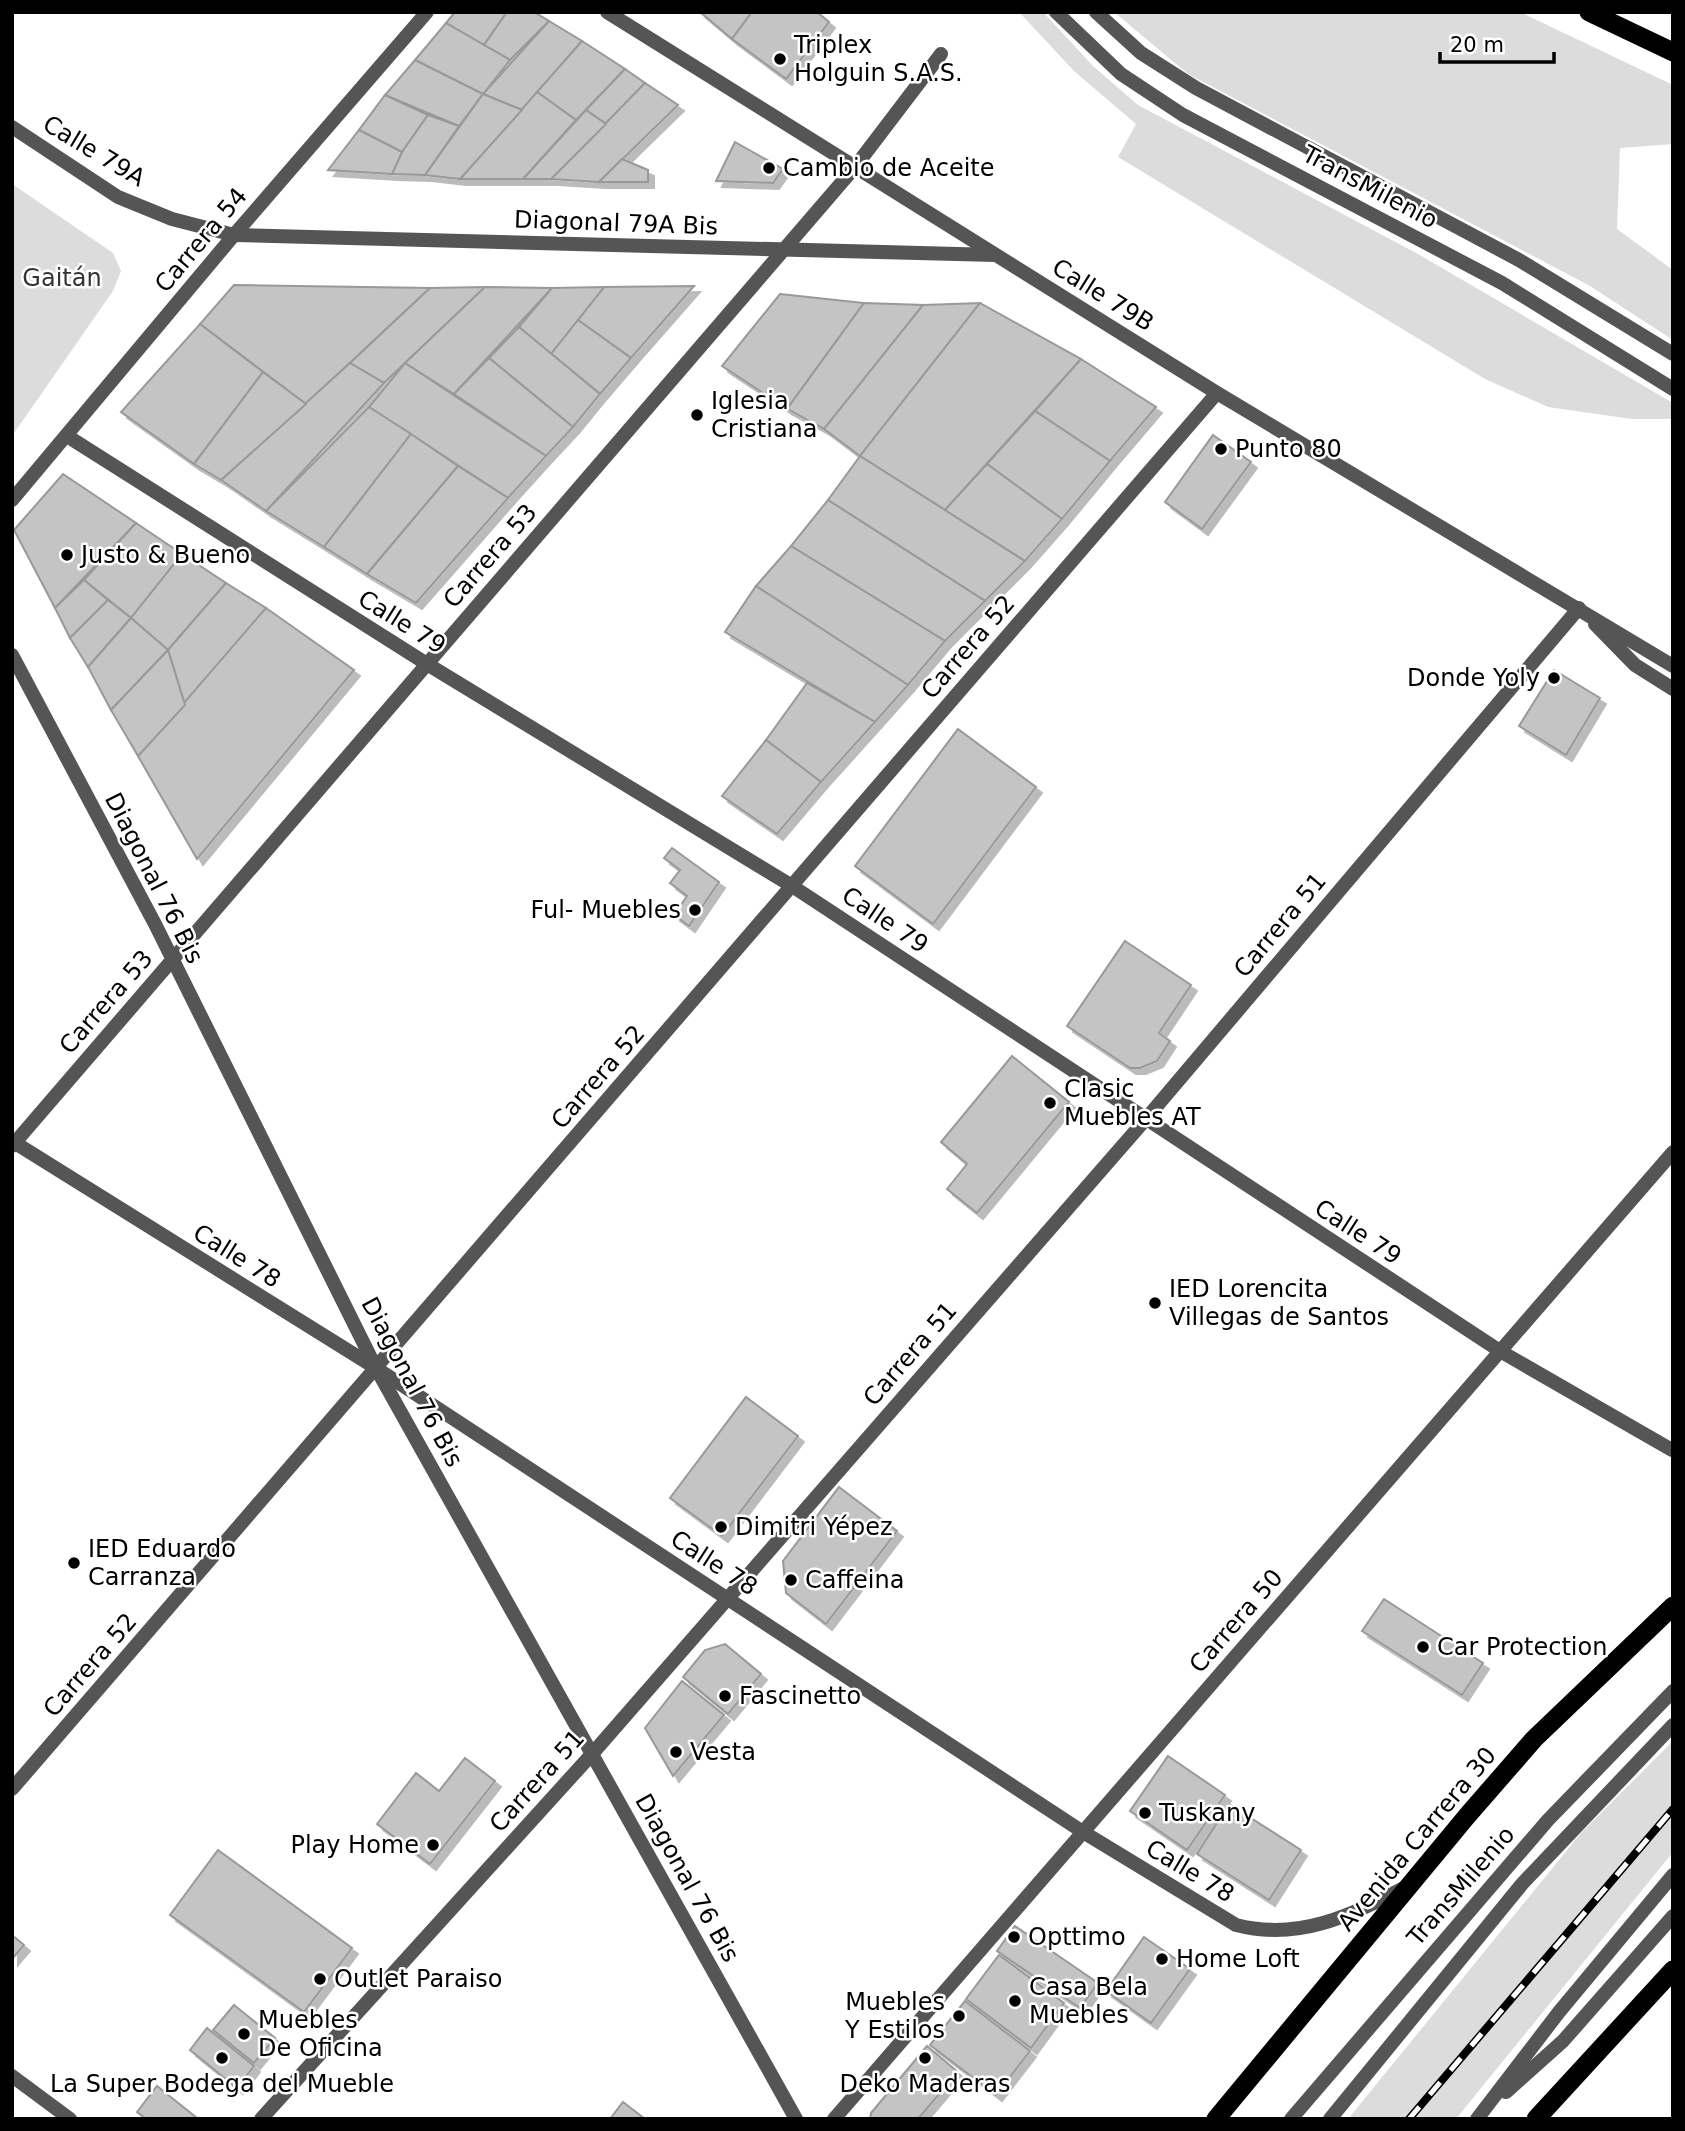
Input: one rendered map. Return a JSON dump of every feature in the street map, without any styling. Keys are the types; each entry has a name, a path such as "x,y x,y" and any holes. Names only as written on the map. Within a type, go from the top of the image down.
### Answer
{"highway":[{"path":"1589,12 1673,52"},
{"name":"Avenida Carrera 30","path":"1216,2119 1409,1885 1534,1739 1673,1606"},
{"path":"1536,2119 1673,1970"}],"street":[{"name":"Carrera 54","path":"12,500 234,235 427,12"},
{"name":"Calle 79B","path":"607,12 1217,393 1673,666"},
{"name":"TransMilenio","path":"1056,12 1122,74 1183,115 1502,283 1673,389"},
{"name":"TransMilenio","path":"1096,12 1141,53 1196,88 1519,260 1673,354"},
{"name":"Carrera 53","path":"13,1143 855,167 942,54"},
{"name":"Calle 79A","path":"12,128 118,197 172,219 234,235"},
{"name":"Diagonal 79A Bis","path":"234,235 997,256"},
{"name":"Carrera 52","path":"12,1789 1217,393"},
{"name":"Calle 79","path":"67,436 427,664 792,886 1500,1351 1672,1450"},
{"name":"Calle 79B","path":"1579,608 1635,665 1673,689"},
{"name":"Carrera 51","path":"261,2119 592,1754 1145,1120 1579,608"},
{"name":"Diagonal 76 Bis","path":"12,655 155,924 171,961 376,1368 796,2119"},
{"name":"Calle 78","path":"13,1143 376,1368 1083,1832 1236,1925 1260,1931 1315,1928 1352,1914 1409,1885"},
{"name":"Carrera 50","path":"834,2119 1673,1152"},
{"name":"TransMilenio","path":"1291,2119 1548,1820 1673,1691"},
{"name":"TransMilenio","path":"1330,2119 1522,1884 1673,1725"},
{"path":"1478,2118 1559,2012 1673,1875"},
{"path":"1478,2118 1563,2041 1673,1916"},
{"path":"12,2076 70,2119"}],"green space":[{"path":"1019,12 1043,12 1093,66 1138,105 1418,254 1673,403 1673,419 1632,419 1548,407 1485,379 1118,157 1136,124 1074,71"},
{"path":"1114,12 1520,12 1673,85 1673,144 1620,148 1617,229 1673,270 1673,340 1590,286 1188,74"},
{"name":"Gaitán","path":"12,184 113,253 121,271 113,291 12,436"},
{"path":"1673,1741 1673,1852 1456,2119 1348,2119 1581,1833"}],"building":[{"path":"455,12 507,12 484,45 446,23"},
{"path":"507,12 534,12 549,21 510,60 484,45"},
{"path":"700,12 752,12 732,39"},
{"name":"Triplex Holguin S.A.S.","path":"752,12 817,12 829,22 786,79 732,39"},
{"path":"549,21 582,41 522,110 483,94"},
{"path":"446,23 510,60 483,94 415,60"},
{"path":"582,41 625,69 576,120 537,92"},
{"path":"415,60 483,94 459,126 385,95"},
{"path":"625,69 645,83 606,124 586,110"},
{"path":"645,83 678,105 599,182 551,179"},
{"path":"537,92 576,120 523,179 460,179"},
{"path":"483,94 522,110 460,179 425,175"},
{"path":"385,95 428,115 402,152 359,130"},
{"path":"586,110 606,124 551,179 523,179"},
{"path":"428,115 459,126 425,175 392,174 402,152"},
{"path":"359,130 402,152 392,174 328,170"},
{"path":"735,142 783,169 773,183 716,181"},
{"path":"622,159 648,170 648,182 599,182"},
{"path":"234,285 430,288 306,404 200,324"},
{"path":"694,286 631,358 578,320 604,287"},
{"path":"485,287 384,383 350,363 430,288"},
{"path":"485,287 552,288 454,394 405,363"},
{"path":"604,287 551,354 519,327 552,288"},
{"path":"780,294 864,303 787,409 722,366"},
{"path":"864,303 923,305 824,429 787,409"},
{"path":"980,303 860,456 824,429 923,305"},
{"path":"980,303 1081,359 945,510 860,456"},
{"path":"578,320 631,358 600,394 551,354"},
{"path":"200,324 263,372 194,464 121,412"},
{"path":"519,327 600,394 573,427 489,358"},
{"path":"489,358 573,427 546,456 454,394"},
{"path":"1081,359 1156,407 1110,461 1035,411"},
{"path":"350,363 384,383 266,511 221,480"},
{"path":"405,363 546,456 508,498 369,407"},
{"path":"263,372 306,404 221,480 194,464"},
{"path":"369,407 411,434 324,547 266,511"},
{"path":"1035,411 1110,461 1062,519 987,464"},
{"path":"411,434 458,466 367,574 324,547"},
{"path":"1213,435 1251,462 1202,529 1165,502"},
{"path":"860,456 1025,561 985,601 828,500"},
{"path":"987,464 1062,519 1025,561 945,510"},
{"path":"458,466 508,498 416,603 367,574"},
{"name":"Justo & Bueno","path":"63,474 136,523 55,608 14,530"},
{"path":"828,500 985,601 945,641 791,546"},
{"path":"136,523 182,554 131,618 84,580"},
{"path":"791,546 945,641 908,685 756,586"},
{"path":"182,554 226,583 168,650 131,618"},
{"path":"84,580 108,600 70,638 55,608"},
{"path":"226,583 266,608 185,705 168,650"},
{"path":"756,586 908,685 875,722 725,632"},
{"path":"108,600 131,618 88,667 70,638"},
{"path":"266,608 354,670 197,859 138,756"},
{"path":"131,618 168,650 111,710 88,667"},
{"path":"168,650 185,705 138,756 111,710"},
{"path":"1554,670 1600,698 1566,755 1519,726"},
{"path":"807,683 875,722 821,782 766,740"},
{"path":"958,729 1036,787 933,924 855,866"},
{"path":"766,740 821,782 777,834 722,796"},
{"path":"672,848 719,882 689,926 674,915 687,896 670,883 680,870 664,858"},
{"path":"1125,941 1191,985 1159,1033 1170,1041 1157,1061 1140,1068 1130,1068 1067,1026"},
{"path":"1012,1056 1069,1102 977,1213 947,1189 967,1164 941,1142"},
{"path":"746,1397 798,1436 722,1536 670,1498"},
{"path":"839,1487 897,1531 826,1624 786,1593 783,1561"},
{"name":"Car Protection","path":"1384,1599 1483,1663 1462,1695 1362,1631"},
{"name":"Fascinetto","path":"725,1644 761,1674 728,1714 683,1677 705,1650"},
{"name":"Vesta","path":"682,1681 724,1715 673,1776 645,1728"},
{"path":"1168,1756 1225,1795 1187,1850 1130,1811"},
{"path":"465,1758 495,1781 430,1864 377,1824 416,1773 439,1791"},
{"path":"1229,1804 1301,1850 1269,1900 1197,1854"},
{"path":"218,1850 352,1948 304,2012 170,1915"},
{"path":"1015,1926 1098,1983 1080,2008 997,1951"},
{"path":"12,1935 24,1945 12,1959"},
{"path":"1144,1937 1190,1969 1151,2023 1106,1991"},
{"name":"Casa Bela Muebles","path":"999,1955 1064,2003 1031,2048 966,1999"},
{"path":"965,2001 1030,2051 996,2095 930,2045"},
{"name":"Muebles De Oficina","path":"234,2005 275,2038 254,2063 213,2030"},
{"name":"La Super Bodega del Mueble","path":"207,2028 254,2066 237,2088 190,2050"},
{"path":"927,2046 958,2072 918,2119 870,2119 871,2113"},
{"path":"157,2086 197,2119 146,2119 137,2112"},
{"path":"623,2102 645,2119 610,2119"}],"railway":[{"path":"1409,2119 1673,1809"}],"place":[{"name":"Triplex Holguin S.A.S.","path":"780,59"},
{"name":"Cambio de Aceite","path":"769,168"},
{"name":"Iglesia Cristiana","path":"697,415"},
{"name":"Punto 80","path":"1221,449"},
{"name":"Justo & Bueno","path":"67,555"},
{"name":"Donde Yoly","path":"1554,678"},
{"name":"Ful- Muebles","path":"695,910"},
{"name":"Clasic Muebles AT","path":"1050,1103"},
{"name":"IED Lorencita Villegas de Santos","path":"1155,1303"},
{"name":"Dimitri Yépez","path":"721,1527"},
{"name":"IED Eduardo Carranza","path":"74,1563"},
{"name":"Caffeina","path":"791,1580"},
{"name":"Car Protection","path":"1423,1647"},
{"name":"Fascinetto","path":"725,1696"},
{"name":"Vesta","path":"676,1752"},
{"name":"Tuskany","path":"1145,1813"},
{"name":"Play Home","path":"433,1845"},
{"name":"Opttimo","path":"1014,1937"},
{"name":"Home Loft","path":"1162,1959"},
{"name":"Outlet Paraiso","path":"320,1979"},
{"name":"Casa Bela Muebles","path":"1015,2001"},
{"name":"Muebles Y Estilos","path":"959,2016"},
{"name":"Muebles De Oficina","path":"244,2034"},
{"name":"La Super Bodega del Mueble","path":"222,2058"},
{"name":"Deko Maderas","path":"925,2058"}]}
